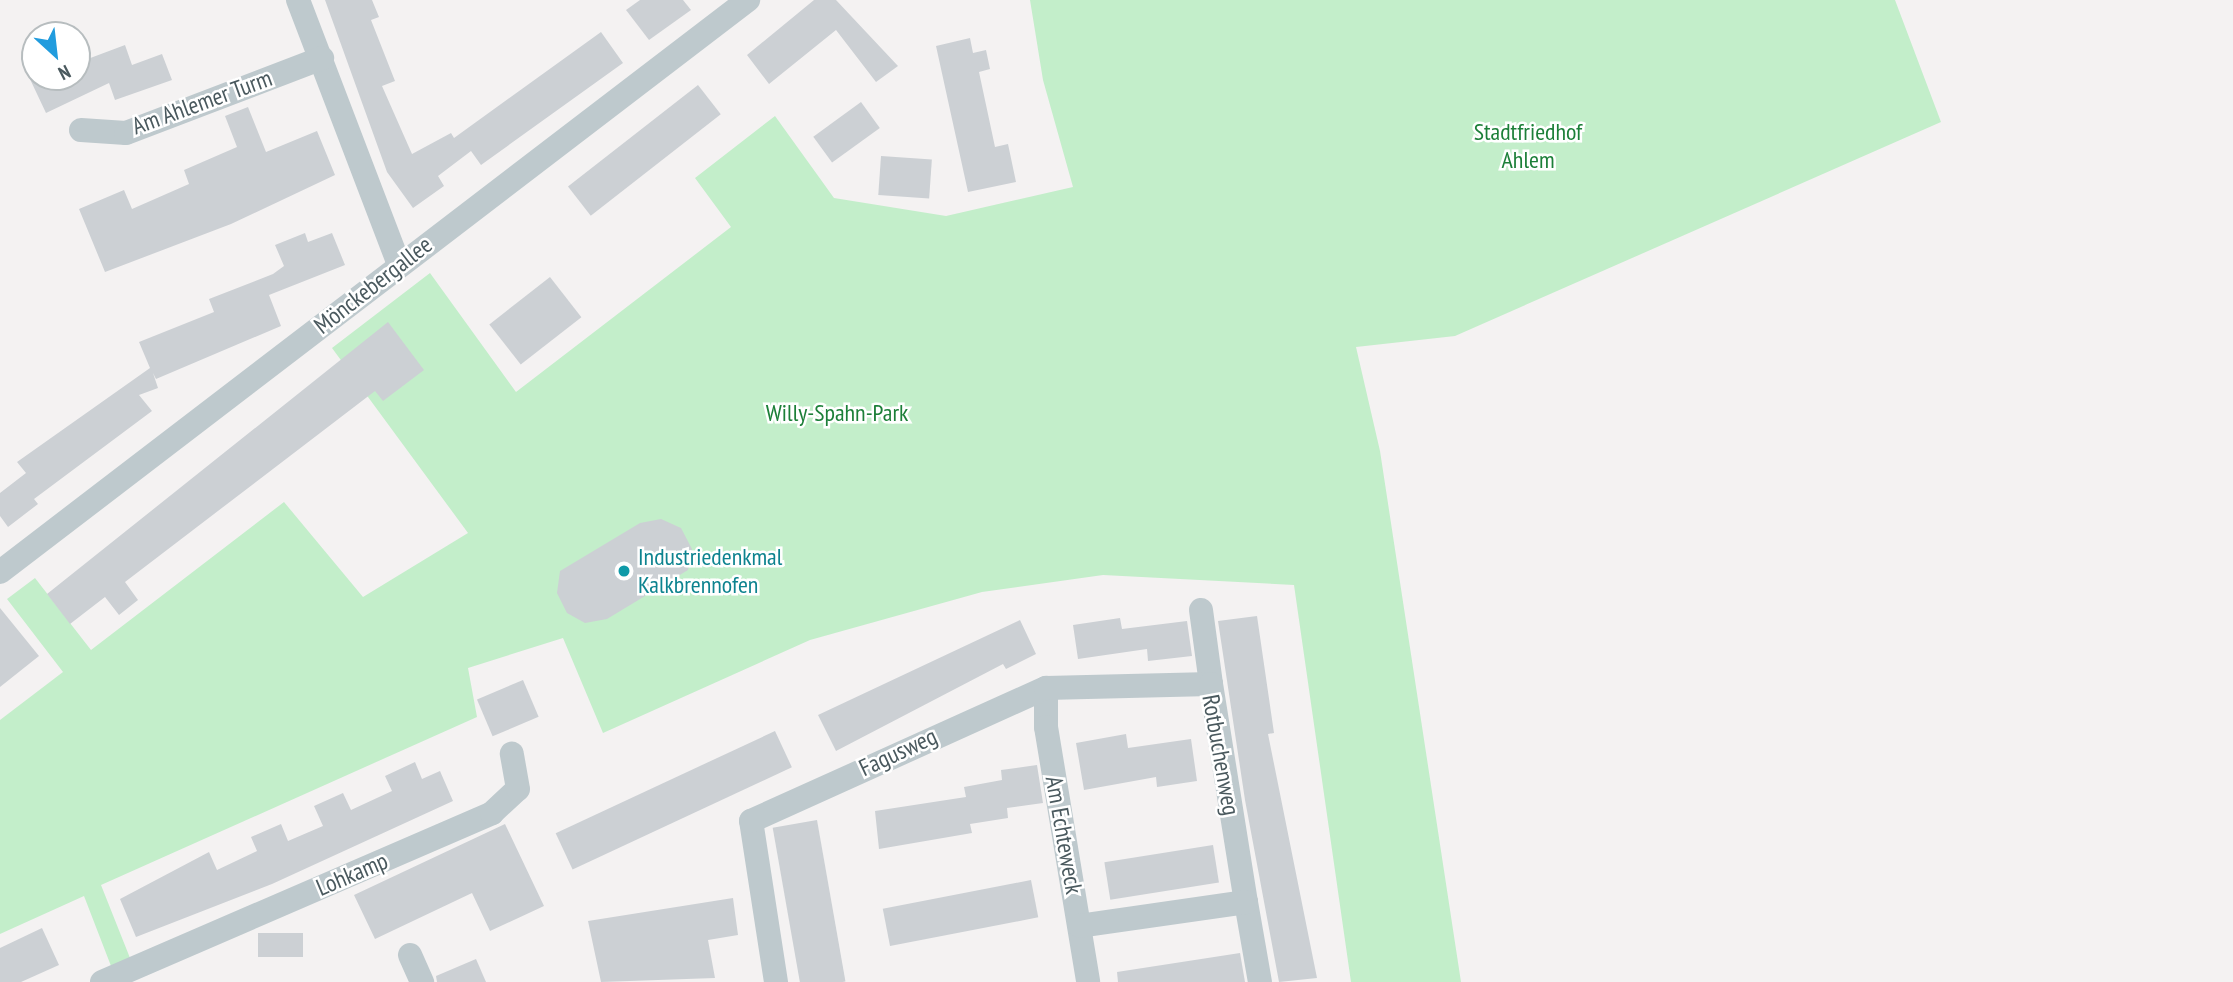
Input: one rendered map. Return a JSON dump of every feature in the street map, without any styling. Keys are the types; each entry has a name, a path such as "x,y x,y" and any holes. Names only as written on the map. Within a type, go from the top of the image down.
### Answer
{"street":[{"path":"298,0 398,265"},
{"name":"Mönckebergallee","path":"0,572 398,265 748,0"},
{"name":"Am Ahlemer Turm","path":"81,130 126,132 321,58"},
{"path":"1201,610 1211,684"},
{"name":"Rotbuchenweg","path":"1046,688 1211,684 1259,982"},
{"name":"Fagusweg","path":"776,982 751,821 1046,688"},
{"name":"Am Echteweck","path":"1046,688 1046,727 1088,982"},
{"name":"Lohkamp","path":"102,982 151,972 492,813 518,789 512,754"},
{"path":"1080,926 1246,902"},
{"path":"410,955 422,982"}],"green space":[{"path":"1030,0 1895,0 1941,122 1455,336 1356,347 1380,451 1461,982 1351,982 1294,585 1103,575 982,592 810,640 603,733 563,638 468,668 477,717 101,885 130,958 111,966 84,896 0,934 0,720 63,672 7,599 35,578 91,650 284,502 363,597 468,533 332,348 430,273 516,392 731,227 695,178 775,116 834,198 946,216 1073,187 1043,80"}],"building":[{"path":"325,0 372,0 379,17 371,20 395,81 382,86 412,154 451,133 454,138 601,32 623,63 481,165 471,151 438,176 444,186 413,208 387,172"},
{"path":"640,0 683,0 691,10 649,40 626,10"},
{"path":"814,0 836,0 898,66 876,82 836,30 769,84 747,55"},
{"path":"970,38 973,53 986,50 990,69 979,72 995,147 1008,144 1016,182 968,192 936,46"},
{"path":"125,45 132,65 162,54 172,80 115,100 109,83 46,113 36,91 91,91 91,58"},
{"path":"698,85 721,114 591,216 568,187"},
{"path":"861,102 880,128 832,163 813,137"},
{"path":"248,107 266,152 317,131 335,175 231,224 105,272 79,209 124,190 132,209 189,184 184,170 237,147 225,116"},
{"path":"881,156 932,160 929,198 878,195"},
{"path":"305,233 308,242 332,233 345,265 269,295 281,326 156,379 153,373 158,388 139,395 152,411 34,499 38,504 8,527 0,516 0,493 26,473 17,462 150,368 139,342 214,312 209,299 273,274 284,266 275,245"},
{"path":"550,277 581,317 521,365 489,324"},
{"path":"388,322 424,370 383,401 375,391 125,582 138,600 119,615 105,597 70,624 47,594"},
{"name":"Industriedenkmal Kalkbrennofen","path":"661,519 681,528 692,549 688,570 607,619 585,623 567,613 557,593 560,571 640,523"},
{"path":"0,608 39,656 0,687"},
{"path":"1257,616 1274,733 1268,734 1317,978 1279,982 1245,800 1218,621"},
{"path":"1120,618 1122,629 1187,621 1192,656 1148,661 1147,649 1078,659 1073,625"},
{"path":"1020,620 1036,654 1006,669 1003,664 836,751 818,715"},
{"path":"523,680 539,717 493,736 477,700"},
{"path":"775,731 792,767 573,870 556,833"},
{"path":"1126,734 1128,748 1191,739 1197,781 1157,787 1156,777 1084,790 1076,743"},
{"path":"415,762 422,779 440,771 453,801 272,884 136,937 120,899 209,852 217,870 257,851 251,837 281,824 288,841 323,826 314,806 343,793 351,810 392,791 385,776"},
{"path":"1037,765 1043,803 1007,808 1008,818 970,824 972,833 879,849 875,811 966,797 964,787 1002,780 1001,770"},
{"path":"817,820 845,982 800,982 773,828"},
{"path":"505,824 544,906 490,931 472,893 375,939 354,895"},
{"path":"1213,845 1219,883 1110,900 1104,862"},
{"path":"1031,880 1038,917 890,946 883,909"},
{"path":"733,898 738,935 708,940 715,978 601,982 588,921"},
{"path":"42,928 59,965 21,982 0,982 0,948"},
{"path":"258,933 303,933 303,957 258,957"},
{"path":"1240,953 1245,982 1118,982 1117,972"},
{"path":"476,959 486,982 437,982 436,976"}],"place":[{"name":"Industriedenkmal Kalkbrennofen","path":"624,571"}],"park label":[{"name":"Stadtfriedhof Ahlem","path":"1528,146"},
{"name":"Willy-Spahn-Park","path":"837,413"}]}
